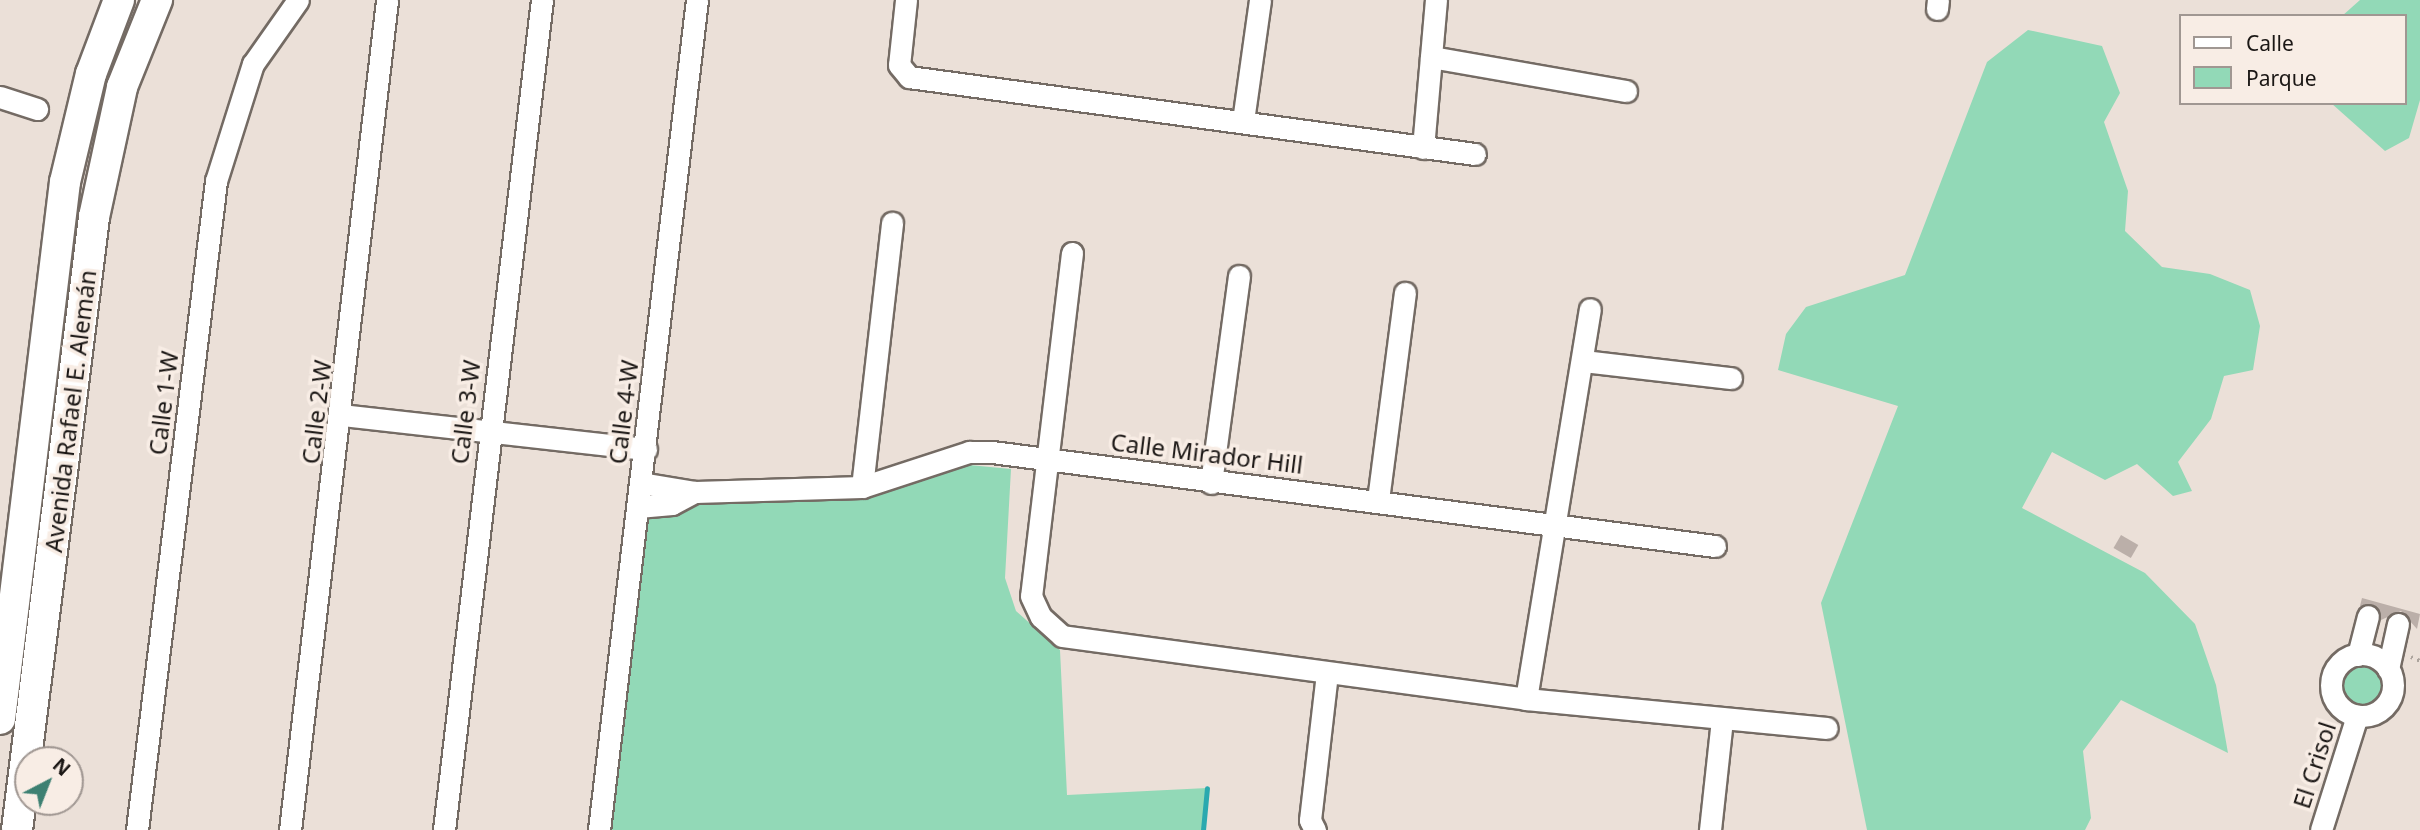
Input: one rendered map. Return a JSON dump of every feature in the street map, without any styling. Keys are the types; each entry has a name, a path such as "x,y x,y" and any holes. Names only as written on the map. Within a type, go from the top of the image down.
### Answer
{"main road":[{"name":"Avenida Rafael E. Alemán","path":"0,719 65,182 91,74 119,0"},
{"name":"Avenida Rafael E. Alemán","path":"17,830 94,217 122,87 149,3"}],"street":[{"name":"Calle 1-W","path":"137,830 216,181 253,64 298,0"},
{"name":"Calle 2-W","path":"290,830 342,415 387,0"},
{"name":"Calle 3-W","path":"444,830 542,0"},
{"name":"Calle 4-W","path":"598,830 646,449 697,0"},
{"path":"906,0 900,65 909,77 1475,154"},
{"path":"1243,121 1260,0"},
{"path":"1423,148 1436,0"},
{"path":"1431,57 1626,91"},
{"path":"0,97 37,108"},
{"path":"862,487 892,223"},
{"path":"1072,253 1043,457 1031,596 1041,617 1062,636 1526,699 1827,728"},
{"path":"1211,483 1239,276"},
{"path":"1378,500 1405,293"},
{"path":"1526,699 1551,527 1562,500 1590,309"},
{"path":"1583,361 1731,379"},
{"path":"342,415 646,449"},
{"name":"Calle Mirador Hill","path":"641,483 695,492 862,487 969,452 1043,457 1211,483 1378,500 1551,527 1715,546"},
{"name":"Calle Mirador Hill","path":"638,507 672,504 695,492"},
{"path":"2358,655 2368,616"},
{"path":"2358,655 2340,663 2332,680 2334,699 2357,716 2385,706 2393,686 2388,670 2398,624"},
{"path":"2358,655 2388,670"},
{"path":"1315,830 1310,820 1327,674"},
{"name":"El Crisol","path":"2321,830 2357,716"},
{"path":"1710,830 1722,719"}],"green space":[{"path":"2360,0 2420,0 2420,100 2409,138 2385,151 2333,105 2406,105 2406,14 2344,14"},
{"path":"2028,30 2102,46 2120,93 2104,122 2128,191 2125,231 2162,267 2210,274 2250,290 2260,326 2253,370 2224,376 2211,419 2178,462 2192,491 2173,496 2137,464 2105,480 2052,452 2022,508 2145,573 2195,624 2216,685 2228,753 2121,700 2083,751 2091,818 2085,830 1867,830 1821,603 1898,406 1778,370 1786,334 1806,307 1905,275 1987,62"},
{"path":"948,463 1011,469 1005,578 1016,611 1060,650 1067,795 1207,788 1203,830 598,830 637,514"},
{"path":"2362,666 2376,672 2382,686 2376,700 2362,706 2348,700 2342,686 2348,672"}],"building":[{"path":"2121,535 2138,545 2131,558 2114,548"},
{"path":"2362,598 2420,614 2417,629 2401,611 2381,620 2377,606 2360,606"}],"waterway":[{"path":"1203,830 1207,788"}]}
